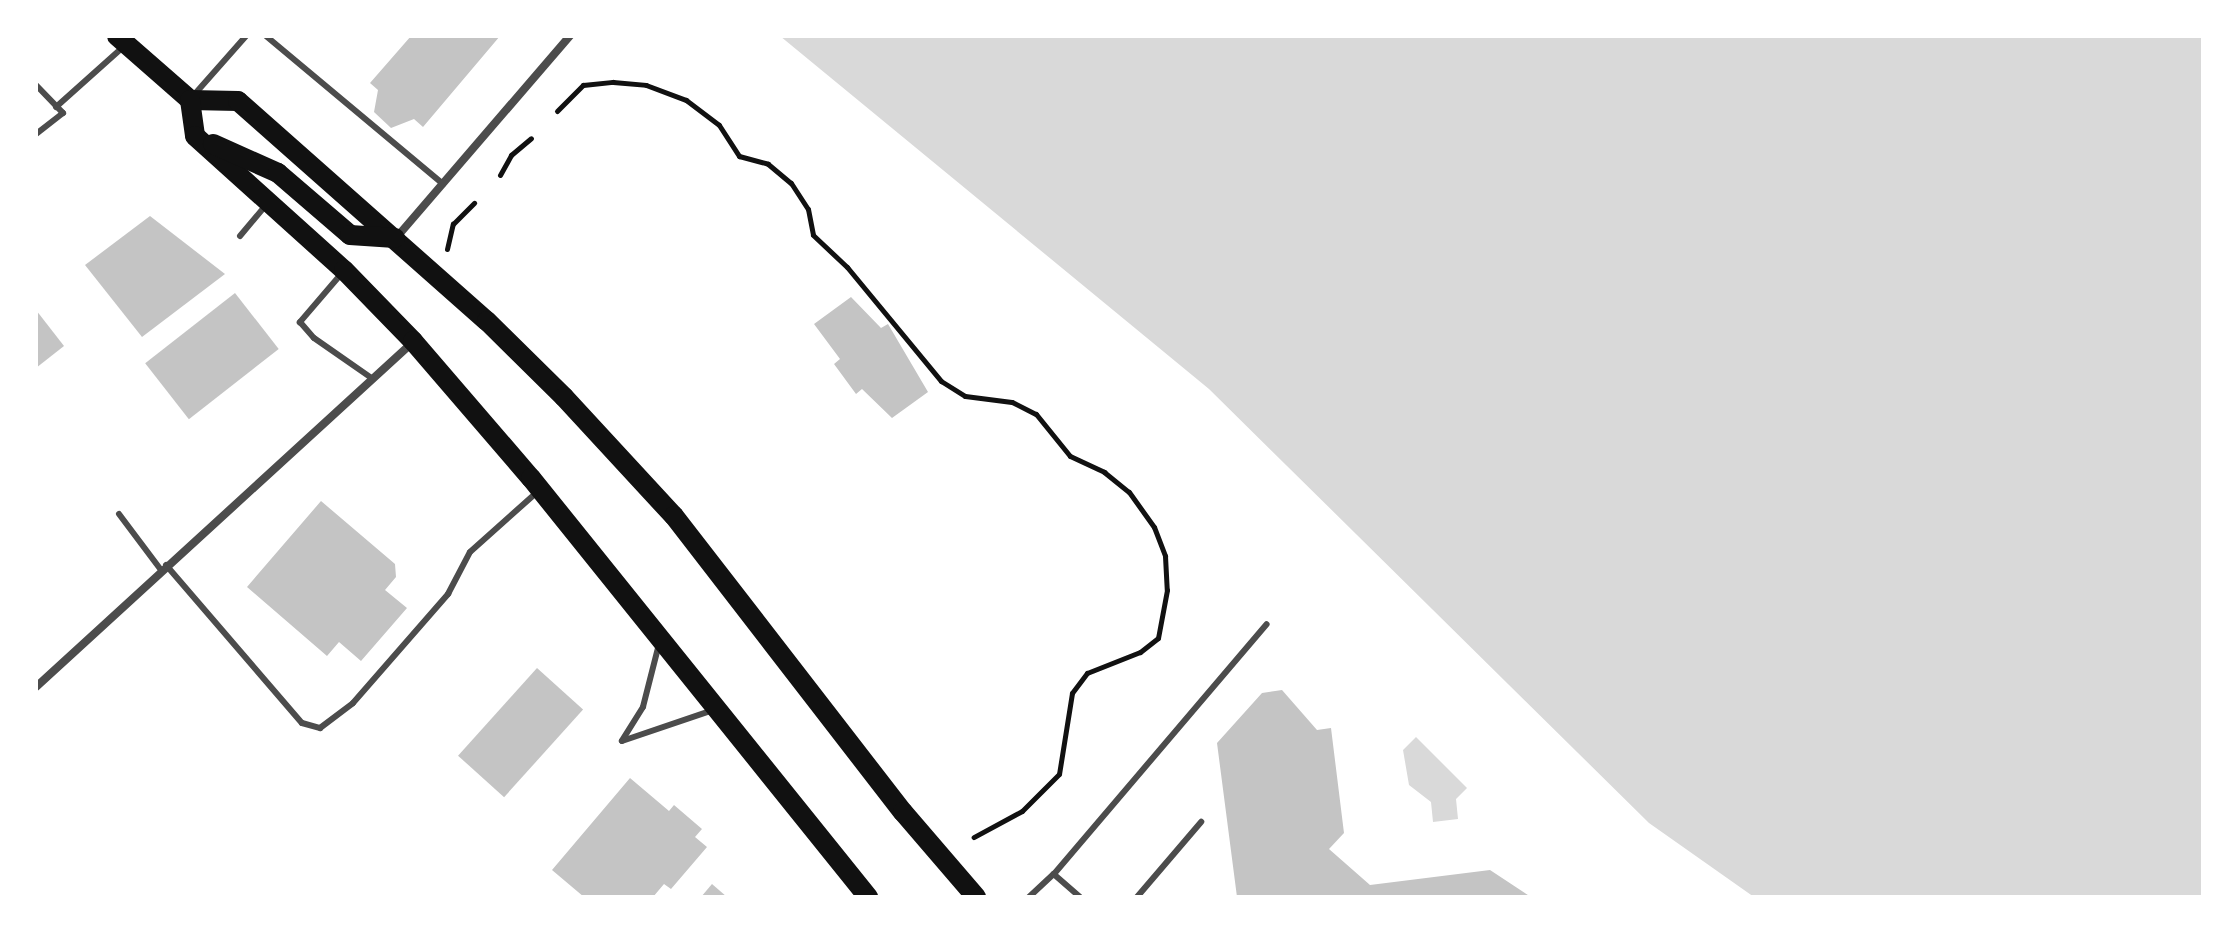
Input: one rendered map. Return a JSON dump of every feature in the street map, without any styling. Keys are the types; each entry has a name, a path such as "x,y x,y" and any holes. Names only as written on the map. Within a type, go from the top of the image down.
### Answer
{"main road":[{"path":"121,40 190,100 238,101 395,238 564,397 674,516 903,812 976,897"},
{"path":"190,100 195,136 344,270 413,341 541,489 715,710 868,897"},
{"path":"195,136 278,173 350,235 395,238"}],"street":[{"path":"395,238 570,36"},
{"path":"36,687 413,341"}],"lane":[{"path":"190,100 246,36"},
{"path":"266,36 443,184"},
{"path":"56,107 121,40"},
{"path":"36,85 63,113 36,134"},
{"path":"240,236 270,202"},
{"path":"344,270 300,322 314,338 373,379"},
{"path":"119,514 302,723 320,728 353,703 448,594 470,552 541,489"},
{"path":"1029,897 1054,874 1267,624"},
{"path":"660,640 643,707 622,741 715,710"},
{"path":"1137,897 1201,822"},
{"path":"1054,874 1080,897"}],"path":[{"path":"557,111 583,85 613,82 646,85 686,100 719,125 739,156 768,164 791,183 808,209 813,235 847,267 941,381 965,396 1012,402 1036,414 1070,456 1104,472 1129,492 1154,527 1165,556 1167,590 1158,638 1140,652 1087,673 1072,693 1059,774 1022,811 974,837"},
{"path":"500,175 511,155 531,138"},
{"path":"447,249 453,224 474,203"}],"shaded area":[{"path":"780,36 2203,36 2203,897 1754,897 1649,823 1209,389"},
{"path":"1416,737 1467,788 1456,799 1458,819 1433,822 1431,802 1409,785 1403,750"}],"building":[{"path":"411,36 500,36 423,127 414,119 391,128 374,112 378,90 370,83"},
{"path":"150,216 225,274 142,337 85,265"},
{"path":"235,293 279,349 189,419 145,363"},
{"path":"851,297 881,328 888,324 928,392 892,418 862,389 856,394 834,364 840,359 814,324"},
{"path":"36,310 64,346 36,368"},
{"path":"321,501 395,564 396,577 385,590 407,608 361,661 339,642 327,656 247,587"},
{"path":"537,668 583,709 504,797 458,756"},
{"path":"1282,690 1317,730 1331,728 1344,833 1329,849 1370,885 1490,870 1531,897 1237,897 1217,743 1262,693"},
{"path":"630,778 669,811 674,805 702,829 695,837 707,847 671,889 664,884 653,897 584,897 552,870"},
{"path":"712,884 727,897 701,897"}]}
